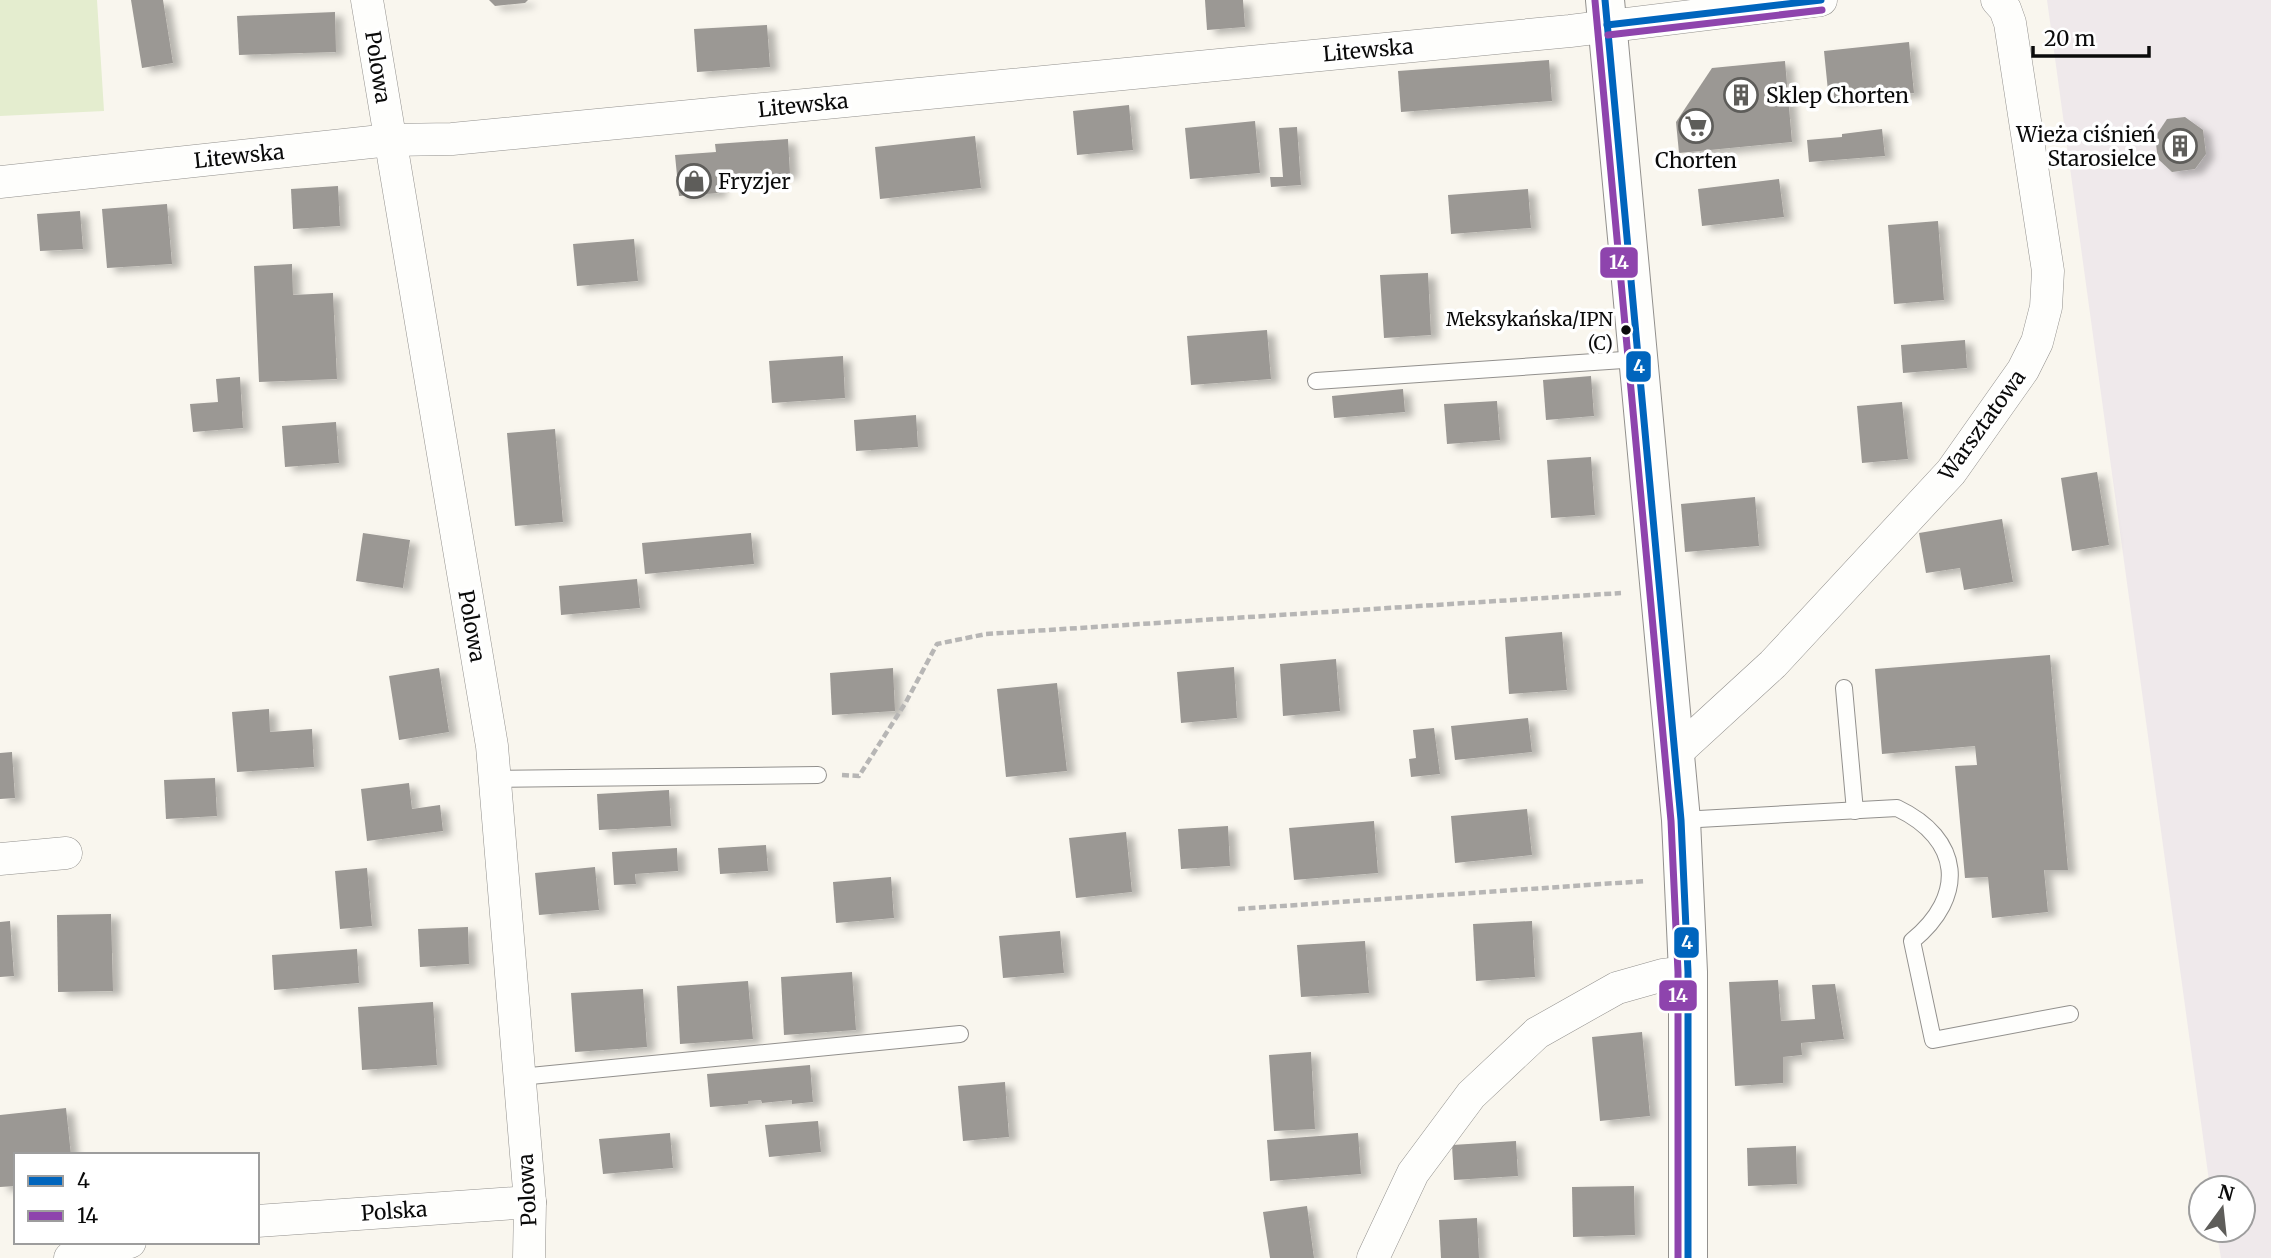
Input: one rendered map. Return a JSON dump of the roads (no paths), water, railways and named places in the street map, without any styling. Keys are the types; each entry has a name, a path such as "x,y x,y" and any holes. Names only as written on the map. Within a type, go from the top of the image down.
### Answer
{"street":[{"name":"Polowa","path":"368,0 492,746 530,1202 529,1258"},
{"name":"Litewska","path":"0,181 390,140 452,139 1570,31 1606,12 1821,0"},
{"name":"Warsztatowa","path":"1676,753 1773,664 1951,472 2023,370 2037,342 2046,307 2048,271 2010,23 2005,9 1997,0"},
{"path":"1606,12 1681,820 1688,972 1688,1258"},
{"path":"0,859 66,853"},
{"path":"1373,1258 1413,1173 1471,1095 1536,1032 1617,988 1663,975 1688,972"},
{"name":"Polska","path":"259,1220 530,1202"},
{"path":"70,1258 124,1248"}],"lane":[{"path":"1316,381 1638,359"},
{"path":"1844,688 1855,811"},
{"path":"495,779 818,775"},
{"path":"1681,820 1897,808 1919,818 1936,836 1947,858 1950,881 1944,905 1931,925 1912,941 1933,1040 2070,1014"},
{"path":"520,1077 960,1034"}],"place":[{"name":"Sklep Chorten","path":"1741,95"},
{"name":"Chorten","path":"1696,126"},
{"name":"Wieża ciśnień Starosielce","path":"2180,146"},
{"name":"Fryzjer","path":"694,181"},
{"name":"Meksykańska/IPN (C)","path":"1626,330"}]}
